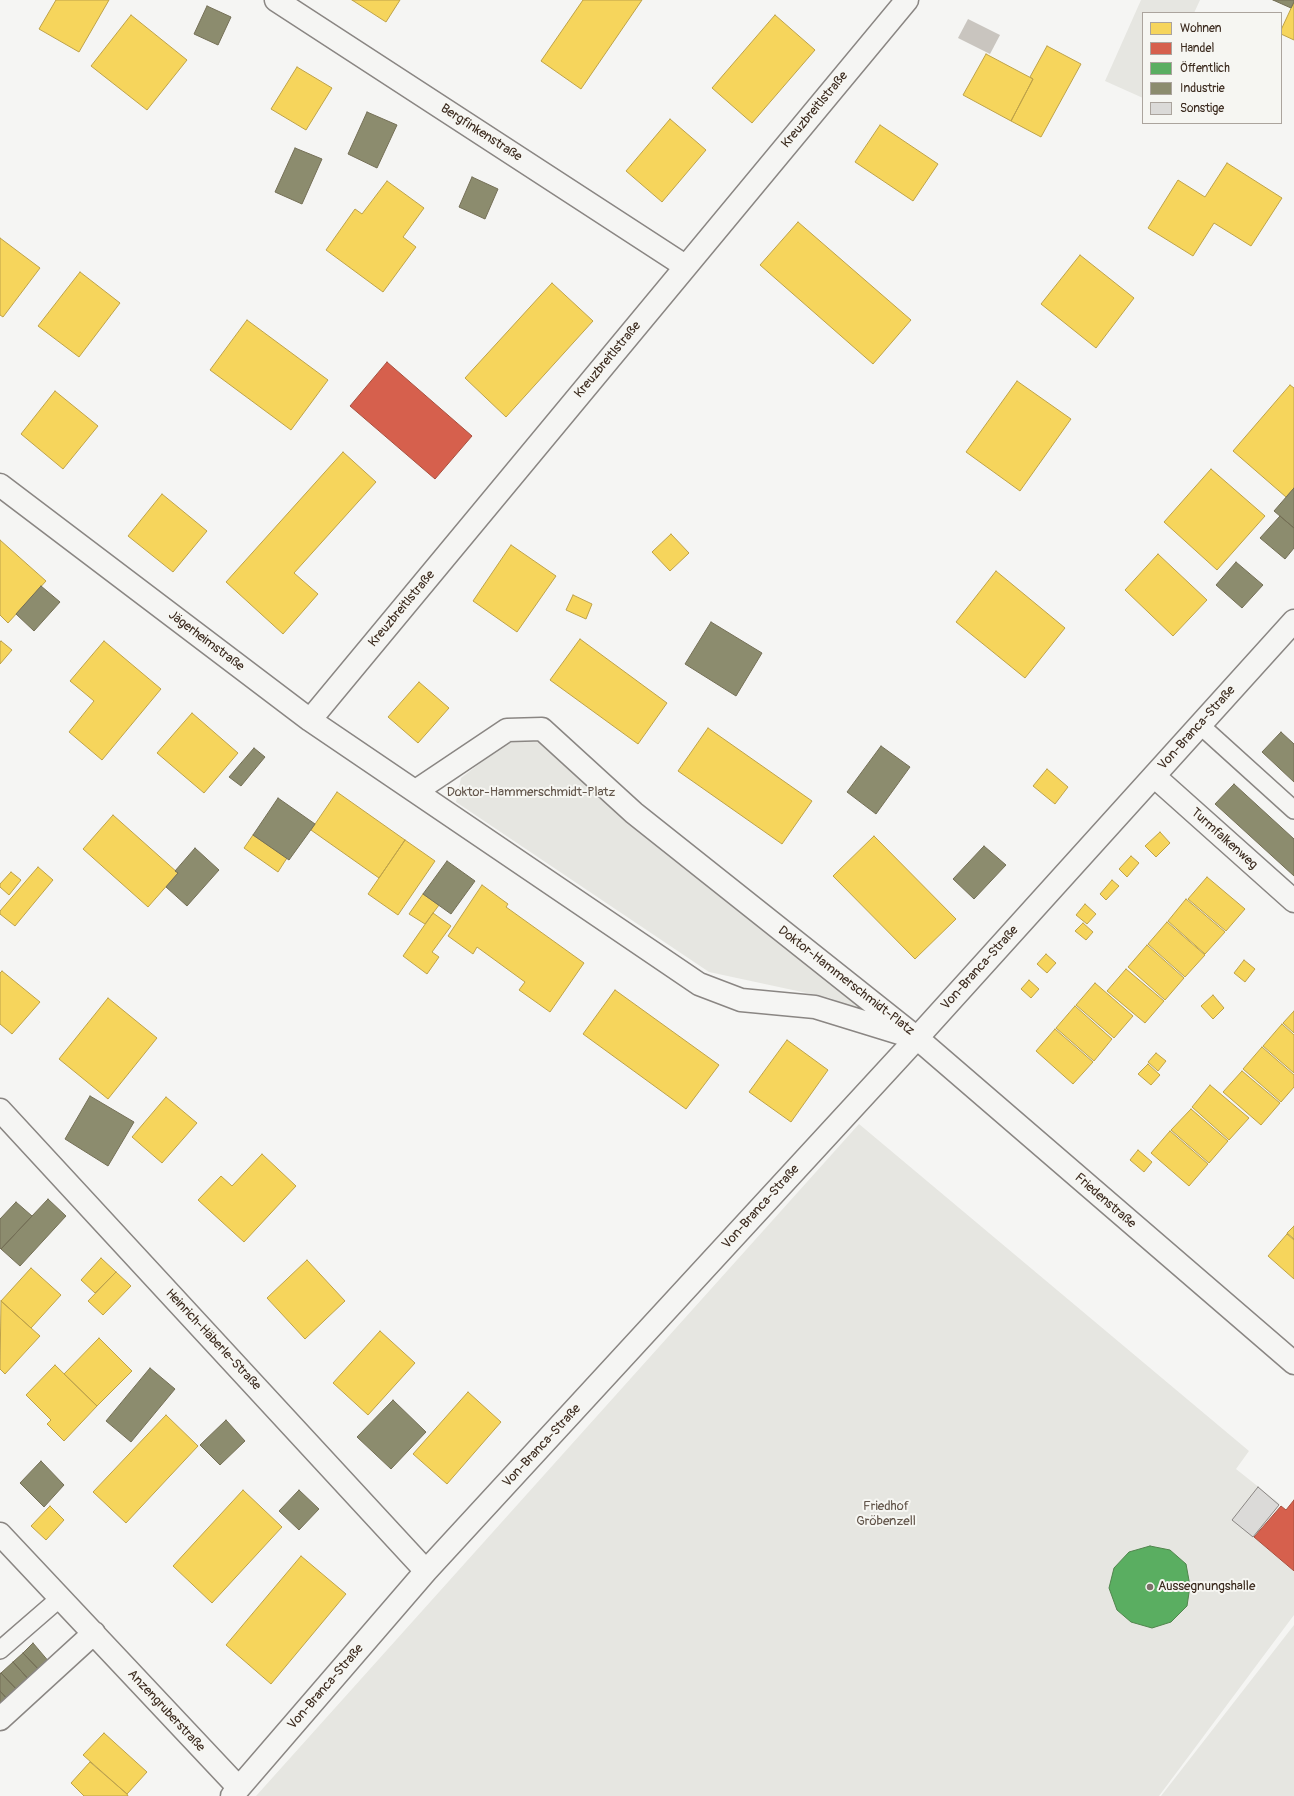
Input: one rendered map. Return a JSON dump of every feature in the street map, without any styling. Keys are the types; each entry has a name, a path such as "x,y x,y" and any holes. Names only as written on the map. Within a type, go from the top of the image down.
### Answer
{"street":[{"name":"Bergfinkenstraße","path":"276,0 685,266"},
{"name":"Kreuzbreitlstraße","path":"310,720 907,0"},
{"name":"Jägerheimstraße","path":"0,486 310,720 416,791"},
{"name":"Von-Branca-Straße","path":"235,1792 426,1571 917,1038 1294,622"},
{"name":"Doktor-Hammerschmidt-Platz","path":"542,729 634,813 917,1038 814,1007 741,1000 699,984 416,791 507,730 542,729"},
{"name":"Turmfalkenweg","path":"1154,776 1294,901"},
{"name":"Friedenstraße","path":"917,1038 1294,1364"},
{"name":"Heinrich-Häberle-Straße","path":"0,1110 426,1571"},
{"name":"Anzengruberstraße","path":"2,1540 94,1633 235,1792"},
{"path":"0,1718 94,1633"}],"lane":[{"path":"1200,726 1294,810"},
{"path":"0,1650 60,1598"}],"green space":[{"path":"1141,0 1200,0 1194,12 1142,12 1142,98 1105,81"},
{"name":"Doktor-Hammerschmidt-Platz","path":"511,739 548,743 898,1028 830,998 709,972 456,802 461,778"},
{"name":"Friedhof Gröbenzell","path":"859,1124 1249,1451 1236,1469 1280,1504 1254,1537 1294,1572 1294,1615 1159,1796 256,1796"},
{"path":"1294,1625 1294,1796 1161,1796"}],"shaded area":[{"path":"968,19 1000,35 990,54 958,38"}],"building: Wohnen":[{"path":"56,0 109,0 79,52 39,29"},
{"path":"352,0 400,0 386,22"},
{"path":"583,0 642,0 581,89 541,61"},
{"path":"1294,2 1294,40 1282,34 1282,28"},
{"path":"131,15 187,60 147,110 91,66"},
{"path":"775,15 815,50 752,123 712,88"},
{"path":"1047,46 1081,64 1041,137 1011,121 1033,79 1030,77"},
{"path":"986,54 1033,79 1011,121 963,95"},
{"path":"297,67 332,88 306,130 271,109"},
{"path":"670,119 706,150 662,202 626,171"},
{"path":"880,125 938,164 913,201 855,162"},
{"path":"1227,163 1282,198 1251,246 1214,223 1193,256 1148,228 1178,180 1205,197"},
{"path":"387,181 424,208 403,237 416,247 383,292 326,250 355,209 362,214"},
{"path":"798,222 911,320 873,364 760,265"},
{"path":"0,238 40,268 3,317 0,315"},
{"path":"1080,255 1134,298 1096,348 1041,304"},
{"path":"80,272 120,303 79,357 38,326"},
{"path":"552,283 593,321 506,417 465,378"},
{"path":"247,320 328,380 291,430 210,370"},
{"path":"1017,381 1071,419 1020,491 966,452"},
{"path":"1290,385 1294,388 1294,488 1286,497 1233,451"},
{"path":"55,391 98,426 63,469 21,434"},
{"path":"343,452 376,482 294,573 318,594 283,634 226,582"},
{"path":"1211,469 1265,516 1217,570 1164,522"},
{"path":"162,494 207,531 173,572 128,536"},
{"path":"671,534 689,553 670,571 652,552"},
{"path":"0,540 46,581 8,623 0,615"},
{"path":"511,545 556,576 517,632 473,601"},
{"path":"1158,554 1207,600 1173,636 1125,590"},
{"path":"996,571 1065,628 1025,678 956,622"},
{"path":"573,595 592,604 586,619 566,610"},
{"path":"580,639 667,703 638,744 550,680"},
{"path":"1,641 12,650 0,664 0,642"},
{"path":"104,641 161,689 102,760 69,732 94,701 70,681"},
{"path":"419,682 449,708 418,743 388,717"},
{"path":"192,713 238,753 204,793 157,753"},
{"path":"708,728 812,801 782,844 678,771"},
{"path":"1047,769 1068,787 1055,804 1033,786"},
{"path":"337,792 405,840 379,878 311,830"},
{"path":"113,815 178,873 148,907 83,849"},
{"path":"1160,832 1170,843 1156,857 1145,846"},
{"path":"253,835 287,858 278,872 244,848"},
{"path":"874,836 956,919 915,959 833,876"},
{"path":"405,840 435,861 398,915 368,894"},
{"path":"1131,856 1139,863 1127,877 1119,869"},
{"path":"38,867 53,880 15,926 0,914 0,911"},
{"path":"11,872 21,880 9,895 0,887 0,884"},
{"path":"1207,877 1245,909 1226,931 1188,899"},
{"path":"1112,880 1119,886 1106,900 1100,894"},
{"path":"482,885 508,904 506,907 584,963 550,1012 519,990 525,982 477,947 473,954 448,936"},
{"path":"423,894 439,905 425,924 409,914"},
{"path":"1186,899 1225,932 1205,954 1168,921"},
{"path":"1085,904 1096,914 1087,924 1076,915"},
{"path":"433,913 451,926 432,952 439,957 427,974 403,956"},
{"path":"1167,922 1205,955 1185,977 1148,944"},
{"path":"1083,923 1093,932 1086,940 1075,931"},
{"path":"1147,945 1184,978 1165,1000 1128,967"},
{"path":"1046,954 1056,963 1047,973 1037,964"},
{"path":"1244,960 1255,969 1245,982 1234,973"},
{"path":"1126,969 1164,1001 1145,1023 1107,991"},
{"path":"2,971 40,1002 12,1034 0,1024 0,973"},
{"path":"1029,980 1039,989 1031,998 1021,989"},
{"path":"1095,983 1133,1016 1114,1038 1076,1005"},
{"path":"615,990 719,1065 686,1109 583,1034"},
{"path":"1213,995 1224,1008 1213,1019 1201,1006"},
{"path":"108,998 157,1038 108,1099 59,1059"},
{"path":"1075,1006 1112,1039 1094,1061 1056,1028"},
{"path":"1294,1011 1294,1033 1283,1023"},
{"path":"1282,1024 1294,1035 1294,1073 1263,1046"},
{"path":"1055,1029 1093,1062 1073,1084 1036,1051"},
{"path":"787,1040 828,1070 791,1122 749,1092"},
{"path":"1262,1047 1294,1075 1294,1087 1281,1102 1243,1069"},
{"path":"1156,1053 1166,1061 1158,1071 1148,1062"},
{"path":"1148,1064 1160,1075 1151,1085 1138,1074"},
{"path":"1242,1071 1280,1103 1261,1125 1223,1092"},
{"path":"1210,1085 1249,1118 1229,1140 1192,1107"},
{"path":"166,1097 197,1123 162,1163 132,1137"},
{"path":"1191,1109 1228,1141 1209,1163 1171,1130"},
{"path":"1170,1131 1208,1164 1189,1186 1151,1153"},
{"path":"1138,1150 1152,1162 1144,1172 1130,1160"},
{"path":"262,1154 296,1186 244,1242 198,1200 221,1176 232,1186"},
{"path":"1294,1226 1294,1239 1287,1233"},
{"path":"1287,1234 1294,1240 1294,1279 1268,1256"},
{"path":"101,1258 116,1272 95,1293 81,1280"},
{"path":"307,1260 345,1301 305,1339 267,1298"},
{"path":"31,1268 61,1295 31,1328 1,1301"},
{"path":"116,1272 131,1286 103,1315 88,1301"},
{"path":"1,1301 40,1336 5,1374 0,1369"},
{"path":"380,1331 415,1363 368,1415 333,1383"},
{"path":"99,1338 132,1371 97,1406 64,1374"},
{"path":"55,1365 97,1406 64,1441 47,1424 51,1420 26,1395"},
{"path":"468,1392 501,1422 447,1484 413,1454"},
{"path":"166,1415 198,1446 126,1523 93,1492"},
{"path":"243,1490 282,1527 212,1603 173,1566"},
{"path":"50,1506 64,1520 46,1540 31,1526"},
{"path":"301,1556 346,1594 271,1684 226,1645"},
{"path":"104,1733 147,1772 127,1794 83,1755"},
{"path":"90,1762 128,1796 84,1796 71,1783"}],"building: Handel":[{"path":"387,362 472,436 435,479 350,406"},
{"path":"1294,1500 1294,1571 1254,1537 1281,1506 1286,1510"}],"building: Öffentlich":[{"name":"Aussegnungshalle","path":"1150,1546 1170,1550 1186,1564 1190,1586 1187,1606 1171,1622 1152,1628 1131,1622 1117,1610 1109,1588 1114,1568 1129,1552"}],"building: Industrie":[{"path":"1273,0 1294,0 1294,2 1291,8"},
{"path":"207,6 231,17 218,45 194,34"},
{"path":"367,112 397,125 377,168 348,154"},
{"path":"295,148 322,159 302,204 275,192"},
{"path":"472,177 498,189 485,219 459,207"},
{"path":"1294,488 1294,528 1274,511"},
{"path":"1280,516 1294,528 1294,548 1285,559 1260,538"},
{"path":"1236,562 1263,585 1242,608 1216,585"},
{"path":"41,586 60,602 34,631 16,614"},
{"path":"711,622 762,653 736,696 685,664"},
{"path":"1281,732 1294,744 1294,782 1262,752"},
{"path":"881,746 910,767 876,814 847,792"},
{"path":"254,748 265,757 241,786 229,777"},
{"path":"1234,784 1294,839 1294,876 1215,804"},
{"path":"278,798 315,824 289,860 253,835"},
{"path":"984,846 1006,865 974,899 953,879"},
{"path":"195,848 219,870 187,906 166,887 178,873 175,871"},
{"path":"447,861 475,881 451,914 423,894"},
{"path":"90,1096 134,1122 108,1166 65,1139"},
{"path":"48,1199 66,1216 20,1266 1,1249"},
{"path":"16,1202 32,1216 1,1249 0,1219"},
{"path":"150,1368 175,1389 131,1442 106,1421"},
{"path":"393,1400 426,1432 391,1469 357,1437"},
{"path":"226,1420 245,1441 220,1465 200,1445"},
{"path":"41,1461 64,1485 44,1507 20,1483"},
{"path":"299,1490 319,1509 299,1530 279,1511"},
{"path":"33,1643 50,1663 41,1672 23,1653"},
{"path":"23,1653 41,1672 30,1681 13,1662"},
{"path":"13,1662 30,1681 19,1692 1,1673"},
{"path":"1,1673 19,1692 9,1701 0,1691"},
{"path":"0,1691 9,1701 0,1710"}],"building: Sonstige":[{"path":"1258,1487 1279,1505 1253,1537 1232,1520"}],"place":[{"name":"Aussegnungshalle","path":"1150,1587"}]}
